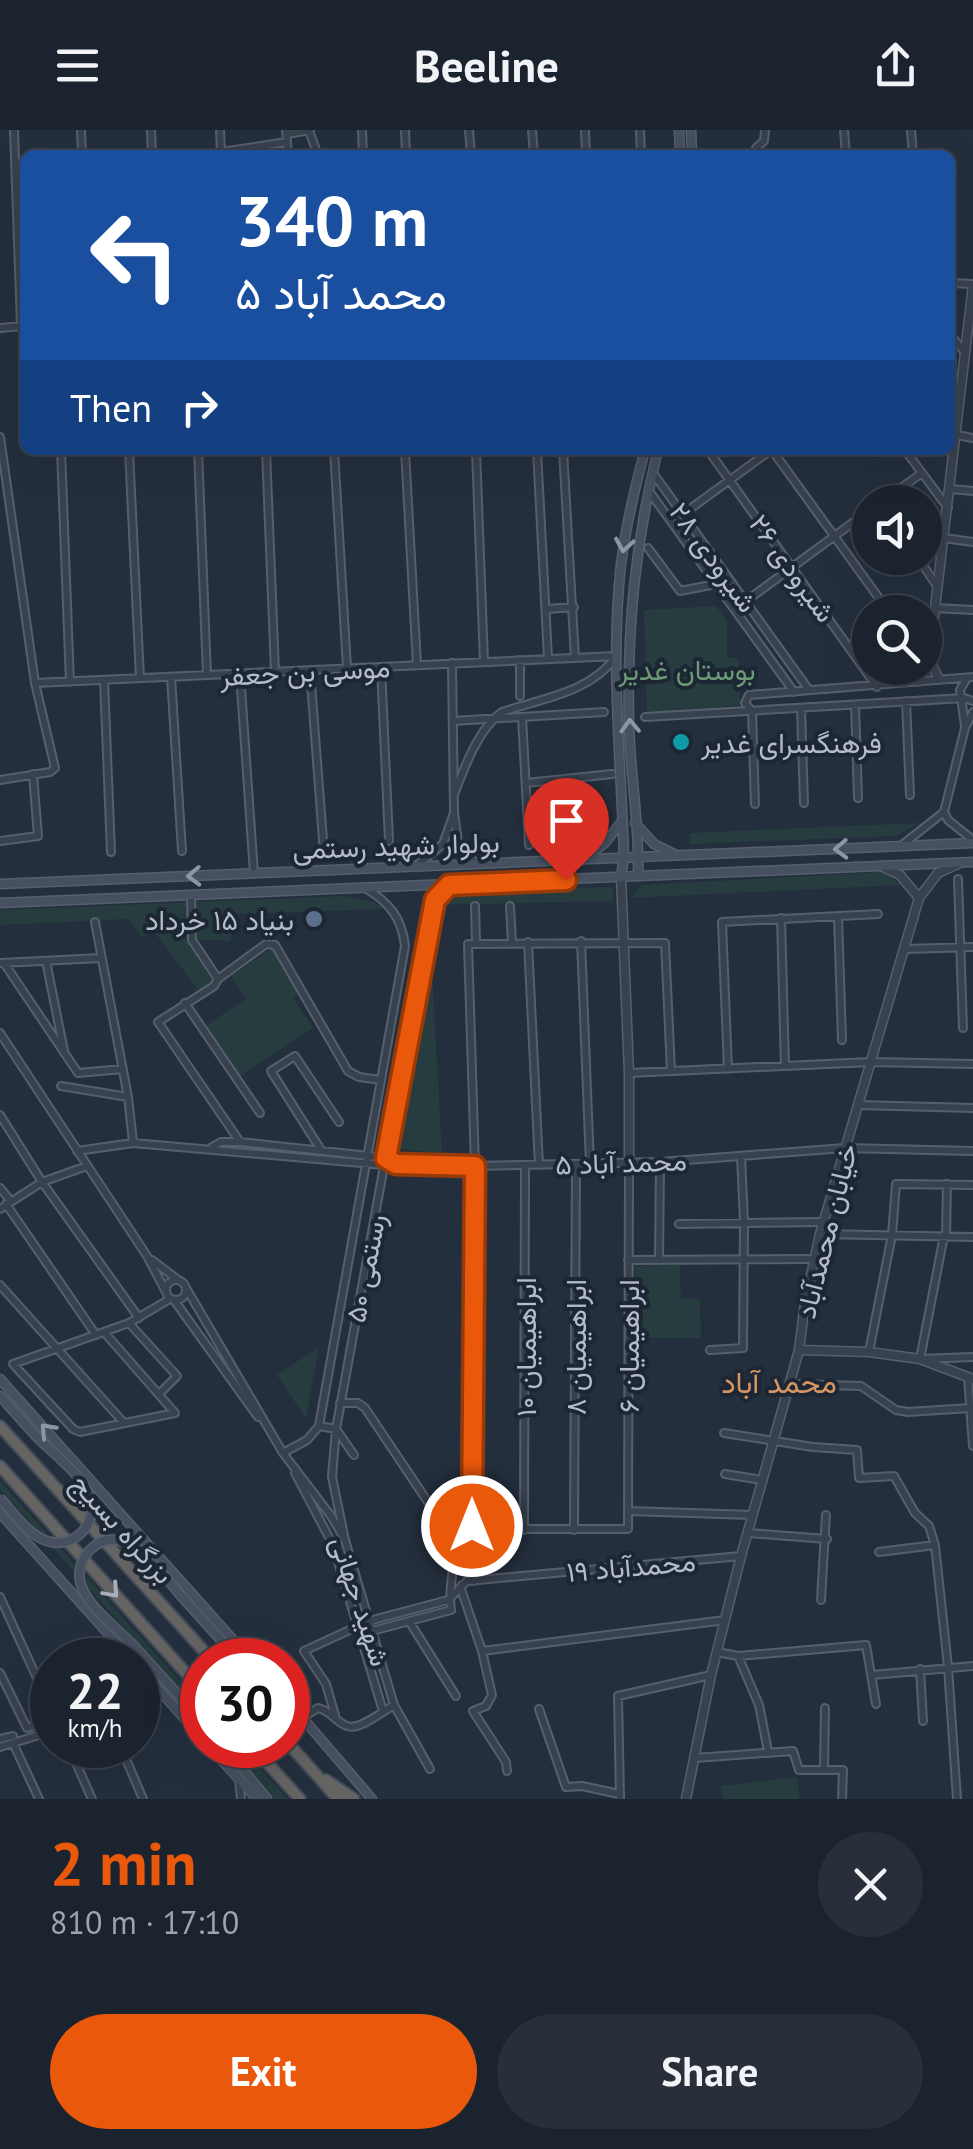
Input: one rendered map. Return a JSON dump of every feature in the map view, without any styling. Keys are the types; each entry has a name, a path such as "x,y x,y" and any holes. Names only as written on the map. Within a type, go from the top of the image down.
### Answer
{"highway":[{"name":"بزرگراه بسیج","path":"0,1426 192,1638"},
{"name":"بزرگراه بسیج","path":"0,1466 180,1666"},
{"path":"272,1768 300,1799"},
{"path":"310,1768 338,1799"},
{"path":"310,1768 354,1799"}],"main road":[{"path":"621,877 624,857 616,656 621,563 644,455"},
{"path":"638,876 629,724 630,625 634,565 657,455"},
{"path":"583,860 605,843 622,822"},
{"path":"635,823 654,844 676,854"},
{"name":"بولوار شهید رستمی","path":"0,884 900,848 973,841"},
{"path":"748,872 744,861 752,852"},
{"path":"593,879 598,868 594,859"},
{"name":"بولوار شهید رستمی","path":"0,904 973,862"},
{"path":"0,1379 232,1638"},
{"path":"0,1396 88,1491 91,1519 84,1532 72,1540 44,1540 0,1498"},
{"path":"1,1514 112,1638"},
{"path":"180,1696 88,1597 81,1585 80,1572 91,1548 116,1540 128,1543 219,1638"},
{"path":"160,1691 180,1713"},
{"path":"310,1727 372,1799"},
{"path":"229,1768 257,1799"},
{"path":"242,1768 267,1799"}],"street":[{"path":"14,130 20,261"},
{"path":"235,150 310,130"},
{"path":"955,446 968,376 966,354 973,284"},
{"path":"955,340 966,354"},
{"path":"956,435 973,438"},
{"path":"0,437 35,684 55,768 0,780"},
{"path":"61,455 70,682"},
{"path":"130,455 140,678"},
{"path":"198,455 207,675"},
{"path":"266,455 275,672"},
{"path":"334,455 346,668"},
{"path":"406,455 417,665"},
{"path":"476,455 484,662"},
{"path":"537,455 548,659"},
{"path":"563,455 575,658"},
{"name":"شیرودی ۲۶","path":"712,455 877,687"},
{"path":"682,514 764,455"},
{"path":"775,455 877,595"},
{"path":"909,455 948,508"},
{"path":"937,595 954,455"},
{"name":"شیرودی ۲۸","path":"652,472 810,691"},
{"path":"905,485 922,473"},
{"path":"951,489 973,491"},
{"name":"شیرودی ۲۸","path":"648,490 794,692"},
{"path":"746,601 852,523"},
{"path":"944,538 973,542"},
{"path":"648,548 680,591 716,584"},
{"path":"930,575 938,587"},
{"path":"548,608 574,607"},
{"path":"942,608 973,610"},
{"path":"454,796 462,771 492,719 502,712 589,684 604,674 616,656"},
{"name":"موسی بن جعفر","path":"35,684 616,656"},
{"path":"520,660 520,696"},
{"path":"452,664 454,812 458,842 477,864"},
{"path":"381,667 389,841"},
{"path":"310,670 324,853"},
{"path":"240,674 254,874"},
{"path":"171,677 182,851"},
{"path":"942,679 971,677"},
{"path":"965,728 960,686 971,677"},
{"path":"104,680 111,852"},
{"path":"755,804 752,710 745,703 749,695 898,685"},
{"path":"893,686 895,702"},
{"path":"645,716 964,698 973,701"},
{"path":"906,701 910,795"},
{"path":"855,705 858,798"},
{"path":"801,708 804,803"},
{"path":"453,721 604,712"},
{"path":"900,848 944,812 965,728 973,712"},
{"path":"522,717 529,846"},
{"path":"0,841 38,836 33,774"},
{"path":"526,783 612,774"},
{"path":"416,866 444,844 454,812"},
{"path":"944,812 973,841"},
{"path":"880,866 900,876 919,898 938,873 961,862"},
{"path":"621,877 629,1163"},
{"path":"958,879 963,1028"},
{"name":"رستمی ۵۰","path":"345,1540 332,1477 340,1403 423,948 435,900 449,885"},
{"path":"365,888 399,918 405,946 415,940 423,948"},
{"path":"191,896 192,940 218,979"},
{"name":"خیابان محمدآباد","path":"686,1799 711,1675 799,1350 820,1234 919,898"},
{"path":"474,1581 475,906"},
{"path":"510,906 512,942"},
{"path":"728,1068 722,922 878,914"},
{"path":"838,916 842,1040"},
{"path":"782,918 785,1066"},
{"path":"95,922 133,1143"},
{"path":"528,942 539,1164"},
{"path":"581,942 590,1164"},
{"path":"472,943 666,943 671,1071"},
{"path":"240,1142 158,1022 214,986 266,944 275,945 348,1071 381,1080"},
{"name":"رستمی ۵۰","path":"319,1426 405,946"},
{"path":"905,949 973,947"},
{"path":"2,963 101,958"},
{"path":"46,961 65,1057"},
{"path":"2,963 78,1074 123,1070"},
{"path":"185,1003 260,1113"},
{"path":"0,1033 147,1256"},
{"path":"321,1150 271,1071 295,1056 340,1122"},
{"path":"629,1073 871,1062 973,1064"},
{"path":"61,1086 128,1097"},
{"path":"858,1106 973,1108"},
{"path":"0,1116 139,1318"},
{"path":"208,1149 221,1142 240,1142 368,1154 385,1161"},
{"path":"76,1150 133,1143 366,1163 385,1161"},
{"name":"محمد آباد ۵","path":"385,1161 475,1166 660,1162 845,1148 973,1152"},
{"path":"710,1350 743,1348 740,1156"},
{"path":"658,1260 660,1162"},
{"name":"ابراهیمیان ۶","path":"574,1530 628,1529 629,1163"},
{"name":"ابراهیمیان ۸","path":"574,1530 576,1164"},
{"name":"ابراهیمیان ۱۰","path":"524,1530 525,1165"},
{"path":"5,1204 42,1182 86,1166"},
{"path":"869,1352 892,1235 896,1184 973,1185"},
{"path":"920,1359 945,1236 947,1184"},
{"path":"0,1188 5,1204 100,1333 175,1412 80,1432 73,1430 13,1364 100,1333 139,1318 170,1297 185,1296 186,1288"},
{"path":"679,1224 824,1222"},
{"path":"820,1234 973,1237"},
{"name":"شهید جهانی","path":"147,1256 186,1288 333,1545 383,1711"},
{"name":"شهید جهانی","path":"147,1256 170,1297 345,1540 394,1705 430,1769"},
{"path":"628,1260 814,1259"},
{"path":"170,1297 168,1284 178,1280"},
{"path":"0,1284 124,1422"},
{"path":"129,1322 177,1376 159,1394"},
{"path":"799,1350 869,1352 920,1359 973,1357"},
{"path":"920,1359 970,1378 973,1446"},
{"path":"790,1384 861,1386 896,1410 908,1412 970,1408"},
{"path":"340,1403 358,1403 365,1408 452,1541 448,1600 452,1610 372,1631 358,1628"},
{"path":"283,1453 307,1440 319,1426 336,1429 354,1455"},
{"path":"724,1433 813,1448 857,1450 859,1478 894,1476 915,1513 929,1526 936,1545 956,1799"},
{"path":"725,1474 762,1480"},
{"path":"628,1511 752,1514"},
{"path":"821,1600 826,1514"},
{"path":"475,1530 574,1530"},
{"path":"748,1533 826,1539"},
{"path":"879,1552 936,1545"},
{"name":"محمدآباد ۱۹","path":"462,1585 741,1556"},
{"path":"335,1715 326,1684 304,1651 369,1621 448,1600 462,1585"},
{"path":"462,1585 492,1695 486,1706 473,1711 506,1762 507,1771"},
{"path":"0,1597 30,1663"},
{"path":"482,1651 725,1620"},
{"path":"410,1621 456,1696"},
{"path":"717,1652 738,1656 866,1645 876,1704"},
{"path":"738,1656 758,1706 768,1751"},
{"path":"872,1675 973,1666"},
{"path":"920,1669 923,1721"},
{"path":"0,1673 27,1728 30,1727"},
{"path":"538,1709 566,1788 582,1786 619,1797 618,1696 711,1675"},
{"path":"310,1713 318,1708 354,1727 394,1705"},
{"path":"824,1768 825,1708"},
{"path":"0,1743 30,1736"},
{"path":"13,1740 39,1799"},
{"path":"694,1758 793,1751 799,1770 843,1770 842,1799"},
{"path":"78,1768 92,1799"},
{"path":"130,1768 144,1799"},
{"path":"239,1779 240,1799"}],"green space":[{"name":"بوستان غدیر","path":"716,606 727,621 727,658 738,658 740,705 647,714 644,610"},
{"path":"919,823 896,836 689,844 690,833"},
{"path":"883,872 902,885 630,898 641,885"},
{"path":"613,887 613,901 436,905 457,890"},
{"path":"345,896 376,903 384,909 232,914 231,941 186,939 214,979 199,991 153,930 142,938 128,919 0,925 0,910"},
{"path":"273,948 302,992 293,998 313,1028 239,1077 205,1026 246,999 231,976"},
{"path":"431,953 442,1153 399,1149 397,1138"},
{"path":"680,1265 681,1299 700,1299 701,1338 636,1338 635,1266"},
{"path":"319,1347 306,1419 277,1375"},
{"path":"0,1481 142,1638 133,1638 0,1489"},
{"path":"160,1658 180,1681 180,1690 160,1668"},
{"path":"248,1768 260,1768 288,1799 273,1799"},
{"path":"797,1777 800,1799 723,1799 721,1786"}],"place":[{"name":"فرهنگسرای غدیر","path":"681,742"},
{"name":"بنیاد ۱۵ خرداد","path":"314,919"}],"district":[{"name":"محمد آباد","path":"779,1381"}],"route":[{"path":"472,1526 475,1166 396,1164 386,1158 435,900 449,885 566,880"}]}
